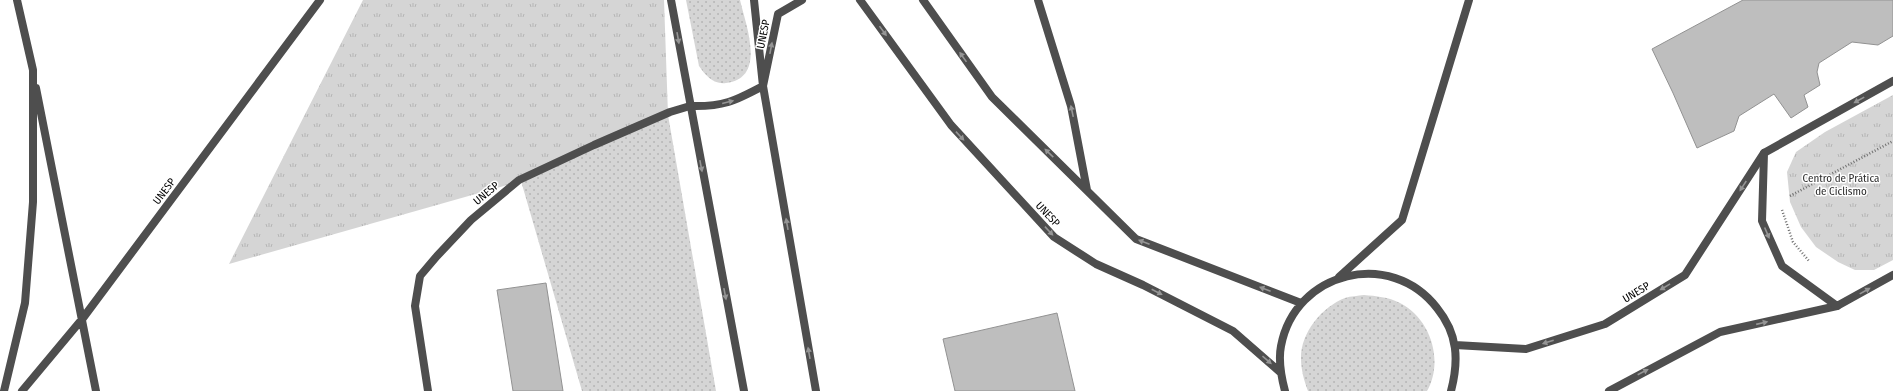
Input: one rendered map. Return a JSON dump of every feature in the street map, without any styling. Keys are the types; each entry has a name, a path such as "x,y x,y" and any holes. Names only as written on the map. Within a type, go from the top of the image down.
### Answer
{"street":[{"path":"18,0 83,318 96,391"},
{"name":"UNESP","path":"22,391 83,318 320,0"},
{"path":"672,0 690,106 744,391"},
{"name":"UNESP","path":"754,0 764,86 816,391"},
{"name":"UNESP","path":"764,86 778,14 802,0"},
{"name":"UNESP","path":"860,0 951,125 1054,237 1096,264 1143,285 1233,331 1280,372"},
{"path":"923,0 992,97 1136,239 1301,303"},
{"path":"1038,0 1071,106 1087,190"},
{"path":"1338,278 1402,220 1469,0"},
{"path":"4,391 25,303 33,202 32,70"},
{"path":"1837,306 1782,266 1762,221 1764,153 1893,81"},
{"name":"UNESP","path":"428,391 415,306 420,276 471,220 519,180 615,136 670,112 690,106 713,106 737,100 764,86"},
{"name":"UNESP","path":"1455,345 1526,349 1605,324 1685,275 1764,153"},
{"path":"1285,391 1280,372 1281,346 1288,322 1301,303 1318,288 1338,278 1362,273 1386,275 1408,282 1428,296 1446,319 1455,345 1456,369 1451,391"},
{"path":"1609,391 1720,332 1837,306 1893,275"}],"path":[{"path":"1790,196 1893,141"},
{"path":"1781,209 1793,242 1812,264"}],"green space":[{"path":"363,0 664,0 668,115 521,181 229,264"},
{"path":"686,0 740,0 751,49 750,61 746,72 739,79 726,83 714,81 704,73 699,66"},
{"name":"Centro de Prática de Ciclismo","path":"1893,95 1893,260 1874,270 1855,270 1838,262 1816,247 1801,227 1790,202 1787,172 1796,152 1825,132"},
{"path":"668,115 716,391 582,391 521,181"},
{"path":"1364,295 1382,297 1396,301 1411,310 1420,319 1432,342 1434,354 1432,379 1427,391 1308,391 1303,375 1301,358 1302,348 1309,330 1321,314 1337,302 1347,297"}],"building":[{"path":"1743,0 1893,0 1893,36 1878,45 1852,42 1819,63 1817,72 1820,85 1804,95 1808,107 1791,118 1774,94 1739,116 1734,131 1697,148 1652,49"},
{"path":"546,283 563,391 513,391 497,290"},
{"path":"1057,313 1075,391 955,391 943,339"}]}
